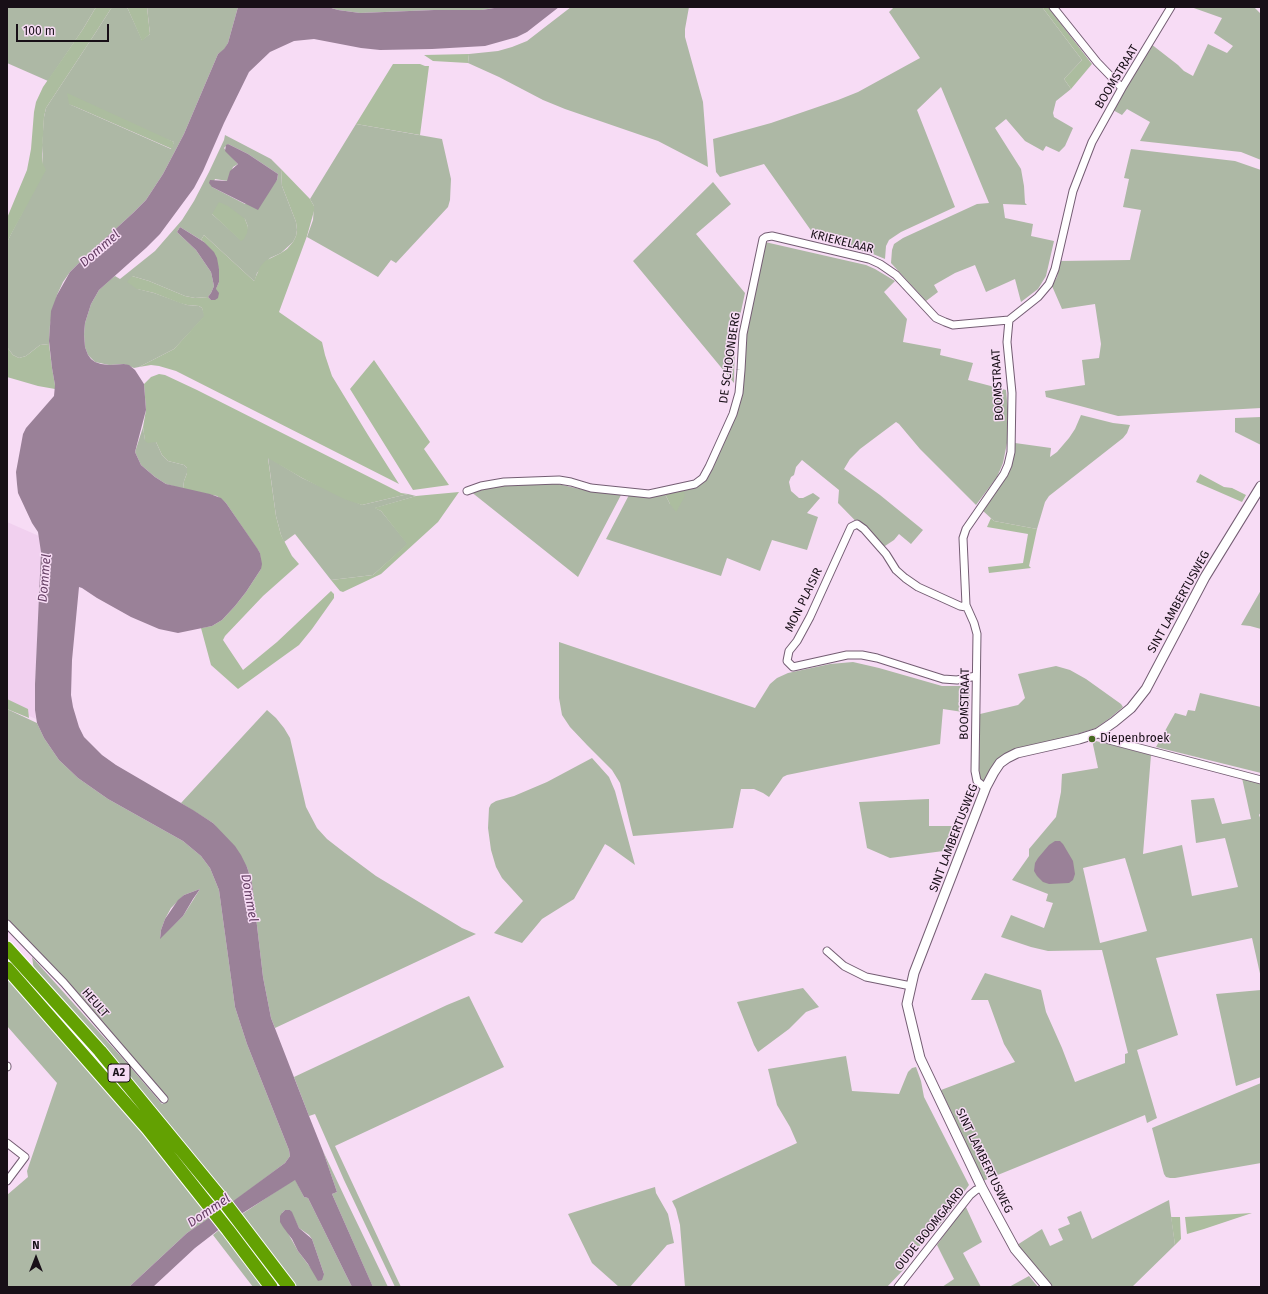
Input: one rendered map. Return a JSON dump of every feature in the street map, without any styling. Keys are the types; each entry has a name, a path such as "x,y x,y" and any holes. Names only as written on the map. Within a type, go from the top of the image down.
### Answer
{"highway":[{"name":"A2","path":"7,948 100,1051 240,1222 288,1287"},
{"name":"A2","path":"7,968 148,1129 271,1287"}],"street":[{"path":"1053,7 1097,62 1122,88"},
{"name":"BOOMSTRAAT","path":"986,787 977,781 975,771 977,634 966,605 963,538 966,528 1004,474 1011,452 1012,393 1007,342 1009,320 1038,297 1049,284 1056,269 1073,191 1092,142 1122,88 1171,7"},
{"name":"KRIEKELAAR","path":"766,237 772,236 869,259 880,264 896,275 936,318 953,325 1009,320"},
{"name":"DE SCHOONBERG","path":"467,491 481,486 504,482 559,480 591,488 649,494 695,484 703,478 733,414 739,393 742,370 743,334 763,240 766,237"},
{"name":"SINT LAMBERTUSWEG","path":"1047,1287 1016,1248 982,1188 920,1058 907,1004 914,973 986,787 1000,763 1022,751 1079,739 1098,733 1131,708 1142,694 1205,577 1261,486"},
{"name":"MON PLAISIR","path":"966,605 966,607 960,606 918,587 905,578 896,570 886,554 869,534 857,524 851,527 810,617 797,641 789,651 787,661 793,666 847,655 862,655 877,658 943,679 957,680 976,676"},
{"path":"1098,733 1109,740 1261,780"},
{"name":"HEULT","path":"7,924 64,983 164,1099"},
{"path":"827,951 844,966 866,977 911,986"},
{"path":"7,1143 25,1157 7,1180"},
{"name":"OUDE BOOMGAARD","path":"898,1287 970,1195 976,1190 982,1188"}],"shaded area":[{"path":"7,522 39,536 41,544 35,684 36,719 7,706"}],"green space":[{"path":"7,7 96,7 48,81 7,63"},
{"path":"96,7 112,7 46,108 44,117 42,154 43,164 46,170 7,242 7,218 27,170 31,149 36,102 43,87 83,29"},
{"path":"112,7 127,7 142,40 150,34 147,7 238,7 228,43 224,50 218,54 184,134 163,174 146,200 85,257 70,272 63,282 57,295 50,325 49,344 40,345 26,356 19,358 13,355 7,347 7,242 24,209 43,164 42,145 46,108","holes":["69,104 174,142 171,149"]},
{"path":"127,7 147,7 150,34 142,41"},
{"path":"328,7 500,7 482,10 360,13"},
{"path":"571,7 689,7 685,37 703,102 708,167 658,141 543,100 468,63 469,54 498,51 527,41"},
{"path":"894,7 1042,7 1082,60 1064,79 1071,89 1056,101 1053,113 1054,117 1073,128 1065,146 1059,152 1046,146 1043,151 1025,141 1006,119 995,128 1021,169 1025,203 1027,205 1003,204 1005,218 1033,224 1031,236 1054,241 1046,276 1038,289 1021,302 1015,279 986,292 975,265 955,273 934,285 938,292 926,301 891,263 894,244 903,238 977,204 989,203 941,87 917,110 955,207 901,232 889,240 886,246 885,259 873,254 817,239 764,164 720,177 716,172 713,139 771,123 838,100 858,92 920,58 889,12"},
{"path":"1042,7 1048,7 1092,64 1071,89 1064,79 1082,60"},
{"path":"1191,7 1254,7 1261,14 1261,160 1241,152 1140,141 1150,122 1127,109 1122,115 1111,109 1151,44 1184,71 1193,76 1208,44 1227,53 1233,46 1214,33 1222,18"},
{"path":"469,54 468,63 433,61 424,55"},
{"path":"393,64 420,64 429,66 420,135 356,124"},
{"path":"67,93 174,142 172,149 69,104"},
{"path":"356,124 442,139 451,179 450,200 448,207 396,263 391,260 378,277 307,237 313,220 314,206 310,199"},
{"path":"225,135 271,159 281,169 282,186 296,222 297,230 293,242 281,253 270,258 257,273 254,281 204,235 201,240 180,227 177,232 196,250 211,272 214,286 208,297 195,298 185,296 149,281 132,276 138,289 187,305 199,306 202,308 205,316 174,349 139,367 134,368 124,364 109,365 95,362 88,355 85,347 84,334 85,323 91,304 99,290 115,276 120,279 155,251 182,220 194,201 224,140","holes":["228,144 248,154 278,174 277,180 274,183 245,204 212,187 215,179 228,181 233,167 238,164 224,148","212,214 245,219 248,227 241,240"]},
{"path":"1131,149 1235,161 1261,170 1261,408 1118,416 1046,397 1045,391 1085,385 1082,360 1099,358 1101,344 1095,304 1062,309 1052,286 1057,277 1060,261 1130,260 1141,210 1123,207 1129,179 1124,178"},
{"path":"281,169 310,199 314,206 314,211 307,236 279,312 322,342 332,376 399,484 176,371 151,365 139,367 174,349 204,316 202,308 199,306 187,305 154,293 137,289 127,282 132,276 149,281 185,296 195,298 208,297 211,300 219,282 219,269 204,242 201,240 204,235 254,281 260,267 265,261 287,249 296,236 296,222 282,186"},
{"path":"713,182 731,204 696,234 745,293 735,339 734,383 633,261"},
{"path":"219,202 228,206 245,219 248,227 247,233 241,241 212,214"},
{"path":"765,242 866,265 895,281 884,292 907,319 903,342 941,349 940,355 973,363 968,380 1006,390 1008,411 1007,443 1003,463 997,477 976,505 920,449 896,422 860,449 850,459 844,469 880,495 923,530 911,544 899,534 894,540 882,548 838,503 839,490 802,460 796,467 794,475 791,477 789,482 791,491 799,498 803,498 813,493 820,498 807,513 818,517 807,550 772,540 760,571 727,558 721,576 606,539 629,495 665,494 670,504 683,489 702,479 731,423 743,338"},
{"path":"49,344 55,389 38,386 7,377 7,347 13,355 19,358 26,356 40,345"},
{"path":"374,360 430,442 424,449 449,485 413,490 350,389"},
{"path":"159,374 165,375 197,390 401,493 408,494 362,505 344,499 302,478 268,458 276,516 281,535 292,556 299,564 263,596 225,636 223,640 243,670 277,642 331,591 334,594 334,598 299,645 238,689 211,665 201,628 212,626 222,620 235,606 261,569 260,553 226,503 217,496 183,489 187,468 184,465 168,461 162,455 156,442 148,443 145,441 143,427 146,410 144,384 151,377"},
{"path":"1081,415 1113,423 1130,425 1123,438 1049,496 1045,502 1037,529 994,521 982,510 1006,478 1012,463 1015,443 1051,448 1050,457 1057,452 1069,438"},
{"path":"1261,417 1261,445 1235,432 1235,418"},
{"path":"143,427 145,440 156,442 162,455 168,461 184,465 187,468 183,489 166,484 141,465 135,452"},
{"path":"268,457 302,478 362,505 408,494 416,496 375,508 381,511 408,544 373,575 331,580 295,534 284,542 276,516"},
{"path":"1200,474 1224,487 1232,488 1246,495 1242,502 1196,482"},
{"path":"549,482 589,491 621,495 578,577 470,491 482,487"},
{"path":"683,489 685,496 676,512 665,494"},
{"path":"459,492 438,522 381,574 343,592 340,591 331,580 373,575 407,544 381,511 374,508 416,496"},
{"path":"991,518 994,521 1037,529 1029,566 1031,568 989,573 988,567 1023,563 1028,534 987,527"},
{"path":"1261,590 1261,629 1241,625"},
{"path":"559,642 755,708 770,684 777,678 788,673 830,664 853,662 942,686 959,686 970,684 969,713 943,709 940,744 787,775 783,777 769,797 754,789 741,789 733,828 633,836 620,783 612,770 570,727 562,715 559,698"},
{"path":"1056,666 1070,670 1086,679 1123,707 1096,728 1068,737 1016,749 996,762 983,783 980,781 979,768 980,714 1018,705 1025,698 1018,674"},
{"path":"1200,693 1261,707 1261,773 1156,747 1175,713 1186,716 1188,710 1195,711"},
{"path":"7,699 28,709 29,718 7,709"},
{"path":"7,709 37,723 44,738 59,760 78,778 108,799 183,841 201,856 210,868 219,890 235,1007 247,1044 289,1150 290,1156 285,1163 233,1202 231,1199 229,1201 34,970 32,957 162,1104 167,1101 156,1086 119,1041 7,919","holes":["200,889 183,916 160,938 165,919 171,908 184,895"]},
{"path":"267,710 276,718 290,738 306,807 317,828 327,839 376,876 462,928 476,934 275,1028 271,1018 263,977 252,883 247,867 213,823 181,803"},
{"path":"1092,740 1151,755 1143,854 1182,845 1192,896 1238,887 1225,838 1196,843 1191,800 1214,798 1222,824 1251,819 1242,778 1261,782 1261,812 1259,815 1261,820 1261,978 1252,938 1156,958 1178,1035 1137,1050 1157,1118 1147,1123 1145,1115 983,1181 941,1090 1015,1062 1004,1044 988,1000 971,1000 985,973 1041,990 1046,1012 1075,1082 1125,1063 1125,1054 1128,1053 1102,950 1048,951 1001,937 1011,915 1044,928 1053,903 1046,901 1048,894 1012,880 1029,856 1029,849 1056,817 1061,792 1062,774 1098,768","holes":["1125,858 1147,931 1100,943 1083,868"]},
{"path":"592,758 609,777 615,791 635,865 605,844 574,899 542,919 522,943 494,933 523,901 502,878 496,867 491,850 488,828 489,808 491,804 547,782"},
{"path":"929,799 929,826 960,826 951,850 890,858 867,848 859,802"},
{"path":"7,977 119,1104 185,1184 210,1218 187,1233 129,1287 7,1287 7,1195 28,1177 27,1171 57,1083 7,1026"},
{"path":"803,988 819,1007 806,1012 789,1029 758,1052 737,1002"},
{"path":"1261,990 1261,1077 1236,1086 1216,994"},
{"path":"469,996 504,1067 335,1146 401,1287 395,1287 344,1180 315,1114 309,1116 294,1077"},
{"path":"846,1056 852,1091 899,1094 908,1072 912,1068 916,1067 921,1081 924,1097 969,1185 942,1222 903,1264 905,1268 887,1287 685,1287 680,1225 676,1209 672,1201 797,1143 790,1127 777,1105 768,1069"},
{"path":"1261,1083 1261,1163 1175,1178 1166,1177 1152,1128"},
{"path":"323,1151 388,1287 373,1287 372,1285 332,1194 337,1192"},
{"path":"295,1179 304,1197 308,1198 352,1287 295,1287 242,1214","holes":["285,1210 290,1210 299,1228 312,1239 324,1274 310,1267 298,1251 289,1235 282,1213"]},
{"path":"655,1187 656,1193 668,1214 674,1243 667,1245 630,1287 619,1287 592,1263 568,1214"},
{"path":"1169,1200 1175,1245 1132,1287 1050,1287 1017,1245 1042,1229 1050,1246 1063,1240 1058,1229 1070,1224 1067,1217 1081,1211 1092,1239"},
{"path":"965,1205 982,1242 963,1253 981,1287 942,1287 954,1279 937,1245"},
{"path":"1252,1213 1204,1229 1187,1234 1185,1217"},
{"path":"1171,1217 1180,1217 1181,1239 1175,1245"},
{"path":"219,1230 264,1287 253,1287 213,1235"},
{"path":"1029,1276 1038,1287 1009,1287"}],"water":[{"name":"Dommel","path":"238,7 328,7 360,13 482,10 500,7 559,7 527,32 517,37 485,46 380,50 314,39 294,41 270,52 249,72 194,188 160,234 99,290 91,304 85,323 85,347 91,359 101,364 129,365 135,370 144,384 146,410 135,452 141,465 166,484 221,498 257,548 260,553 262,564 261,569 246,592 222,620 212,626 178,633 159,629 131,617 79,587 72,660 71,695 73,707 79,727 84,737 102,755 116,765 213,823 235,846 241,855 252,883 263,977 271,1018 323,1151 337,1192 332,1194 373,1287 352,1287 308,1198 304,1197 295,1180 230,1221 195,1248 153,1287 129,1287 187,1233 285,1163 290,1156 289,1150 247,1044 235,1007 219,890 210,868 201,856 183,841 108,799 78,778 59,760 44,738 37,723 35,710 41,552 38,532 32,523 18,493 16,472 23,434 26,428 54,396 55,385 49,341 51,311 57,295 70,272 146,200 163,174 184,134 218,54 228,43"},
{"path":"228,144 248,154 278,174 277,180 258,210 212,187 209,183 210,180 227,181 230,171 238,164 225,151 226,145"},
{"path":"180,227 204,242 214,252 217,258 219,282 216,289 219,293 218,298 215,300 211,300 208,297 214,286 211,272 196,250 177,232"},
{"path":"1055,841 1060,841 1063,844 1073,861 1075,874 1073,880 1069,883 1049,884 1043,882 1034,871 1035,863 1038,858 1049,845"},
{"path":"200,889 183,916 160,939 161,930 165,919 178,900 184,895"},
{"path":"285,1210 290,1210 292,1212 299,1228 312,1239 324,1274 322,1280 318,1281 280,1222 280,1216"}],"place":[{"name":"Diepenbroek","path":"1092,739"}]}
